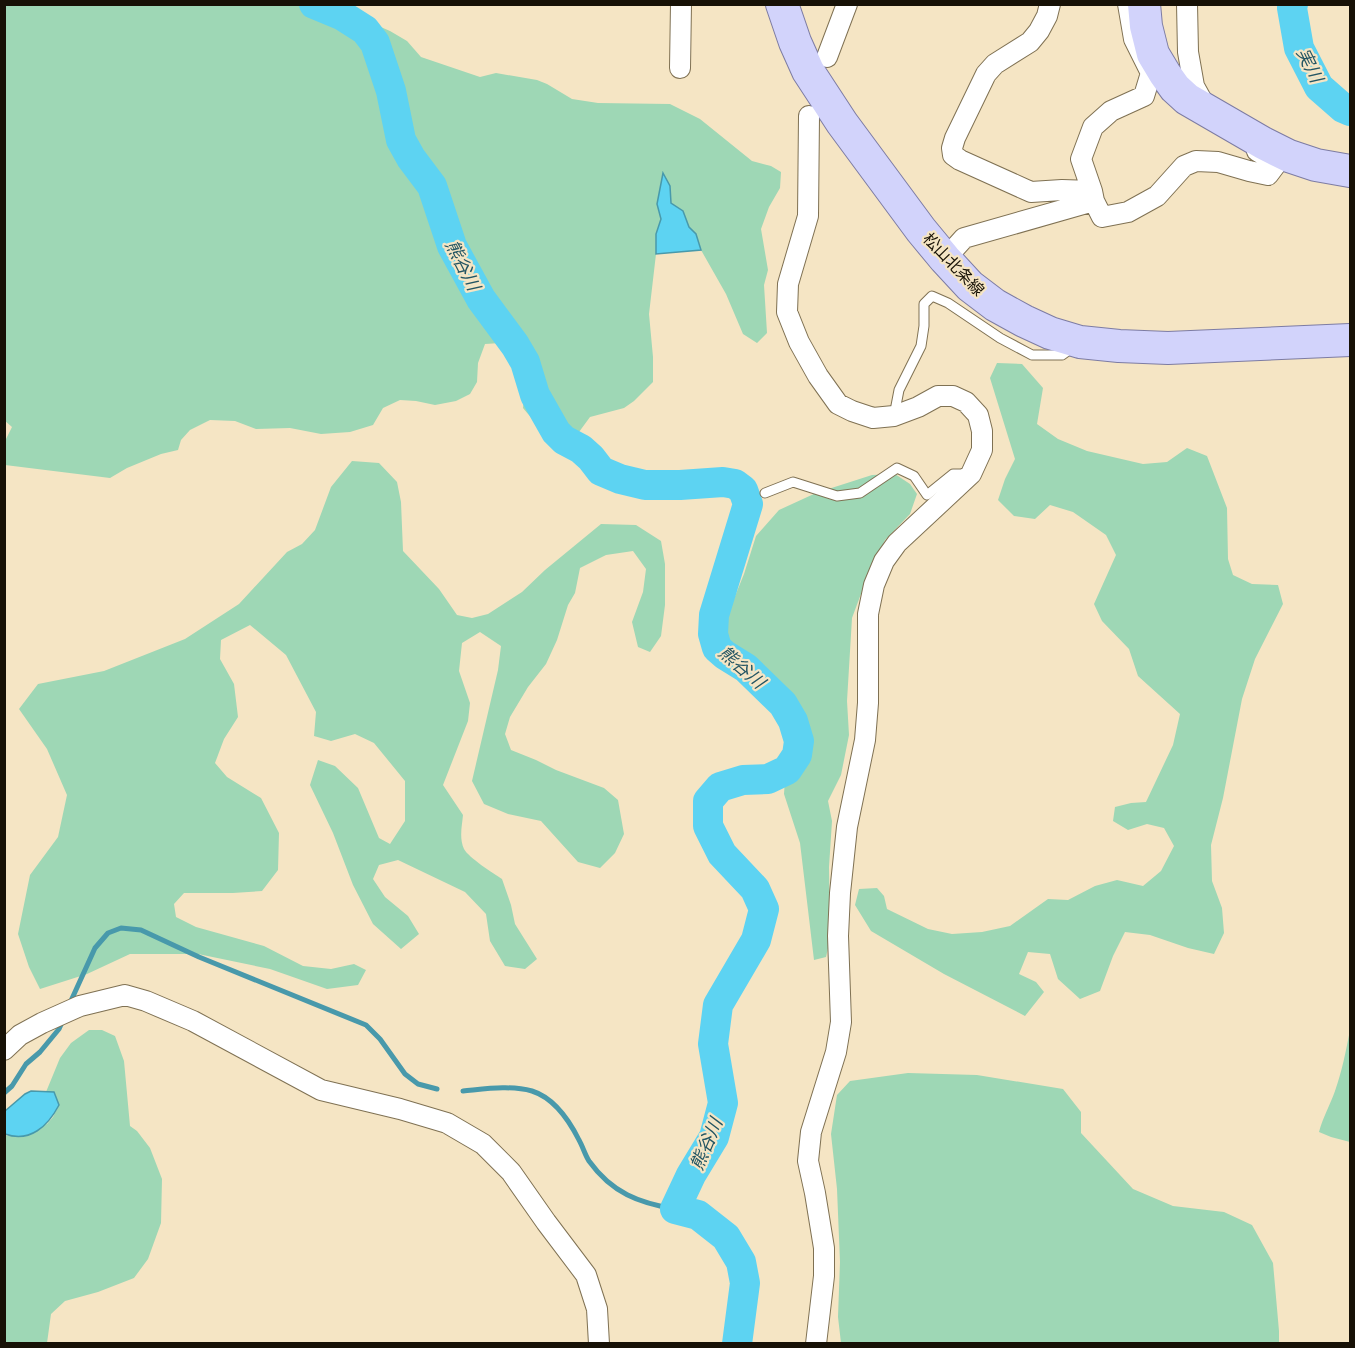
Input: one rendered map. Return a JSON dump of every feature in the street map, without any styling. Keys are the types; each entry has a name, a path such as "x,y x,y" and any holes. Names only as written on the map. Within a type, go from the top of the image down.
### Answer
{"main road":[{"name":"松山北条線","path":"782,4 795,42 814,79 849,132 945,259 970,286 995,305 1050,333 1080,342 1119,346 1168,348 1350,340"},
{"path":"1144,4 1149,56 1187,99 1289,156 1316,165 1350,171"}],"street":[{"path":"680,68 681,4"},
{"path":"827,57 847,4"},
{"path":"1050,4 1047,16 1030,42 995,64 986,74 955,138 952,155 1031,192 1093,196"},
{"path":"1128,4 1134,39 1149,56 1151,73 1144,96 1111,111 1093,128 1081,159 1102,218 1128,212 1156,196 1184,166 1196,161 1218,162 1268,175 1277,163"},
{"path":"1187,4 1188,52 1194,86 1208,111"},
{"path":"808,116 808,216 788,284 787,312 800,342 838,404 852,411 873,418 894,416 938,396 953,396 966,402 978,416 982,431 981,450 971,474 897,543 884,561 874,585 868,614 868,703 865,740 847,827 840,903 838,936 841,1022 836,1052 811,1132 808,1161 824,1248 824,1276 816,1344"},
{"path":"1252,137 1250,144 1255,149 1291,171 1312,177"},
{"path":"945,259 964,238 1093,196"},
{"path":"4,1050 20,1035 42,1023 80,1006 125,995 146,1001 193,1021 321,1090 447,1123 483,1144 512,1172 586,1275 597,1309 599,1344"}],"lane":[{"path":"894,416 899,390 921,346 924,304 932,296 948,303 1000,338 1032,355 1062,355 1080,342"},
{"path":"765,493 793,482 837,496 860,493 897,468 914,476 927,495 952,474 971,474"}],"green space":[{"path":"5,5 330,5 390,31 407,41 421,57 480,77 496,73 537,80 572,99 598,103 670,104 700,119 752,161 771,166 781,172 780,188 769,207 761,229 768,270 764,285 767,333 757,343 743,334 726,294 701,250 696,234 689,227 683,211 671,203 670,186 657,204 661,219 656,234 649,314 653,382 624,408 590,417 579,432 566,441 537,423 523,408 526,374 514,349 501,343 485,344 478,363 477,382 470,394 456,401 435,405 400,400 383,408 373,425 350,432 321,434 290,428 256,429 235,421 210,420 190,430 181,440 178,450 161,454 127,468 110,478 5,465 5,441 12,427 4,420"},
{"path":"997,363 1022,364 1043,388 1037,424 1058,439 1087,451 1143,464 1167,462 1187,448 1207,456 1227,508 1228,559 1233,575 1252,584 1278,585 1283,604 1255,659 1242,699 1223,798 1211,845 1212,881 1222,908 1224,933 1214,954 1150,935 1125,932 1100,991 1080,999 1058,979 1050,954 1028,952 1019,974 1036,982 1044,992 1025,1016 944,974 871,931 855,905 859,889 877,888 884,896 887,909 928,929 952,934 982,932 1010,926 1048,899 1068,900 1095,886 1117,880 1143,886 1161,871 1174,846 1164,828 1147,824 1128,830 1113,821 1115,807 1146,802 1173,745 1180,714 1138,676 1129,649 1102,621 1094,604 1116,555 1106,535 1073,512 1050,505 1035,519 1014,516 998,500 1015,459 990,378"},
{"path":"352,461 379,463 397,482 401,502 403,551 439,589 457,615 472,618 488,614 522,592 601,524 636,525 661,541 665,564 665,605 661,636 650,652 638,647 632,622 643,592 646,569 633,551 606,555 580,568 575,593 568,605 557,640 546,664 528,687 510,717 505,734 511,750 604,788 618,800 624,834 615,853 600,868 578,862 541,821 508,814 484,804 472,781 498,670 501,646 480,632 462,643 459,671 470,703 468,721 443,785 463,815 461,836 464,849 476,861 502,879 515,924 537,959 525,969 505,966 490,941 486,914 465,892 398,860 379,865 373,879 385,897 408,916 419,934 401,949 373,924 353,885 333,833 310,785 318,760 335,766 358,788 379,838 390,844 405,821 405,781 374,743 355,734 331,741 314,736 316,712 286,655 250,625 221,640 220,659 234,684 238,717 224,739 215,763 227,777 261,798 279,833 278,870 262,891 184,893 174,904 176,917 196,927 264,946 303,966 331,969 354,964 366,970 358,985 327,989 270,969 198,954 130,954 87,974 40,989 29,967 18,934 30,875 58,837 67,795 47,749 19,709 38,684 104,671 185,639 239,604 287,552 302,544 315,530 331,487"},
{"path":"895,474 910,484 917,494 910,514 885,540 868,575 852,618 847,701 849,735 841,775 828,801 832,821 829,867 830,940 826,957 814,960 800,843 784,794 787,752 783,724 761,686 728,648 725,621 756,536 779,510 816,493 872,475"},
{"path":"89,1030 102,1030 115,1036 124,1061 130,1126 137,1131 150,1148 162,1179 161,1223 148,1259 134,1278 98,1292 65,1301 51,1314 47,1343 5,1343 4,1134 7,1136 47,1124 53,1117 59,1105 54,1092 46,1092 60,1058 71,1043"},
{"path":"1350,1030 1350,1142 1319,1132 1344,1061"},
{"path":"908,1073 977,1075 1063,1089 1081,1112 1081,1133 1133,1189 1173,1206 1224,1212 1252,1225 1273,1263 1279,1343 841,1343 838,1317 840,1262 837,1189 831,1134 837,1095 850,1081"}],"water":[{"path":"663,173 670,186 671,203 683,211 689,227 696,234 701,250 656,254 656,234 661,219 657,204"},
{"path":"31,1091 54,1092 59,1105 55,1113 44,1126 30,1134 14,1136 5,1134 5,1111"}],"waterway":[{"name":"熊谷川","path":"314,4 343,16 365,30 375,43 391,91 401,140 432,186 452,246 481,299 525,362 535,395 556,432 564,440 581,449 601,471 620,479 645,485 723,482 735,484 743,490 748,504 714,615 713,634 717,648 746,668 783,704 793,721 799,741 797,755 787,770 768,779 743,780 720,787 708,801 708,826 722,854 755,889 764,909 756,940 718,1005 713,1044 723,1103 714,1137 691,1175 675,1209 698,1215 726,1237 741,1262 745,1283 737,1344"},
{"name":"実川","path":"1293,4 1299,48 1319,87 1343,108 1350,111"},
{"path":"70,1003 95,948 108,933 121,928 141,930 199,957 366,1025 380,1039 405,1074 418,1084 437,1089"},
{"path":"4,1093 12,1086 26,1064 40,1052 59,1029 63,1020"},
{"path":"463,1091 515,1088 540,1094 554,1104 566,1118 589,1161 607,1181 638,1200 675,1209"}]}
